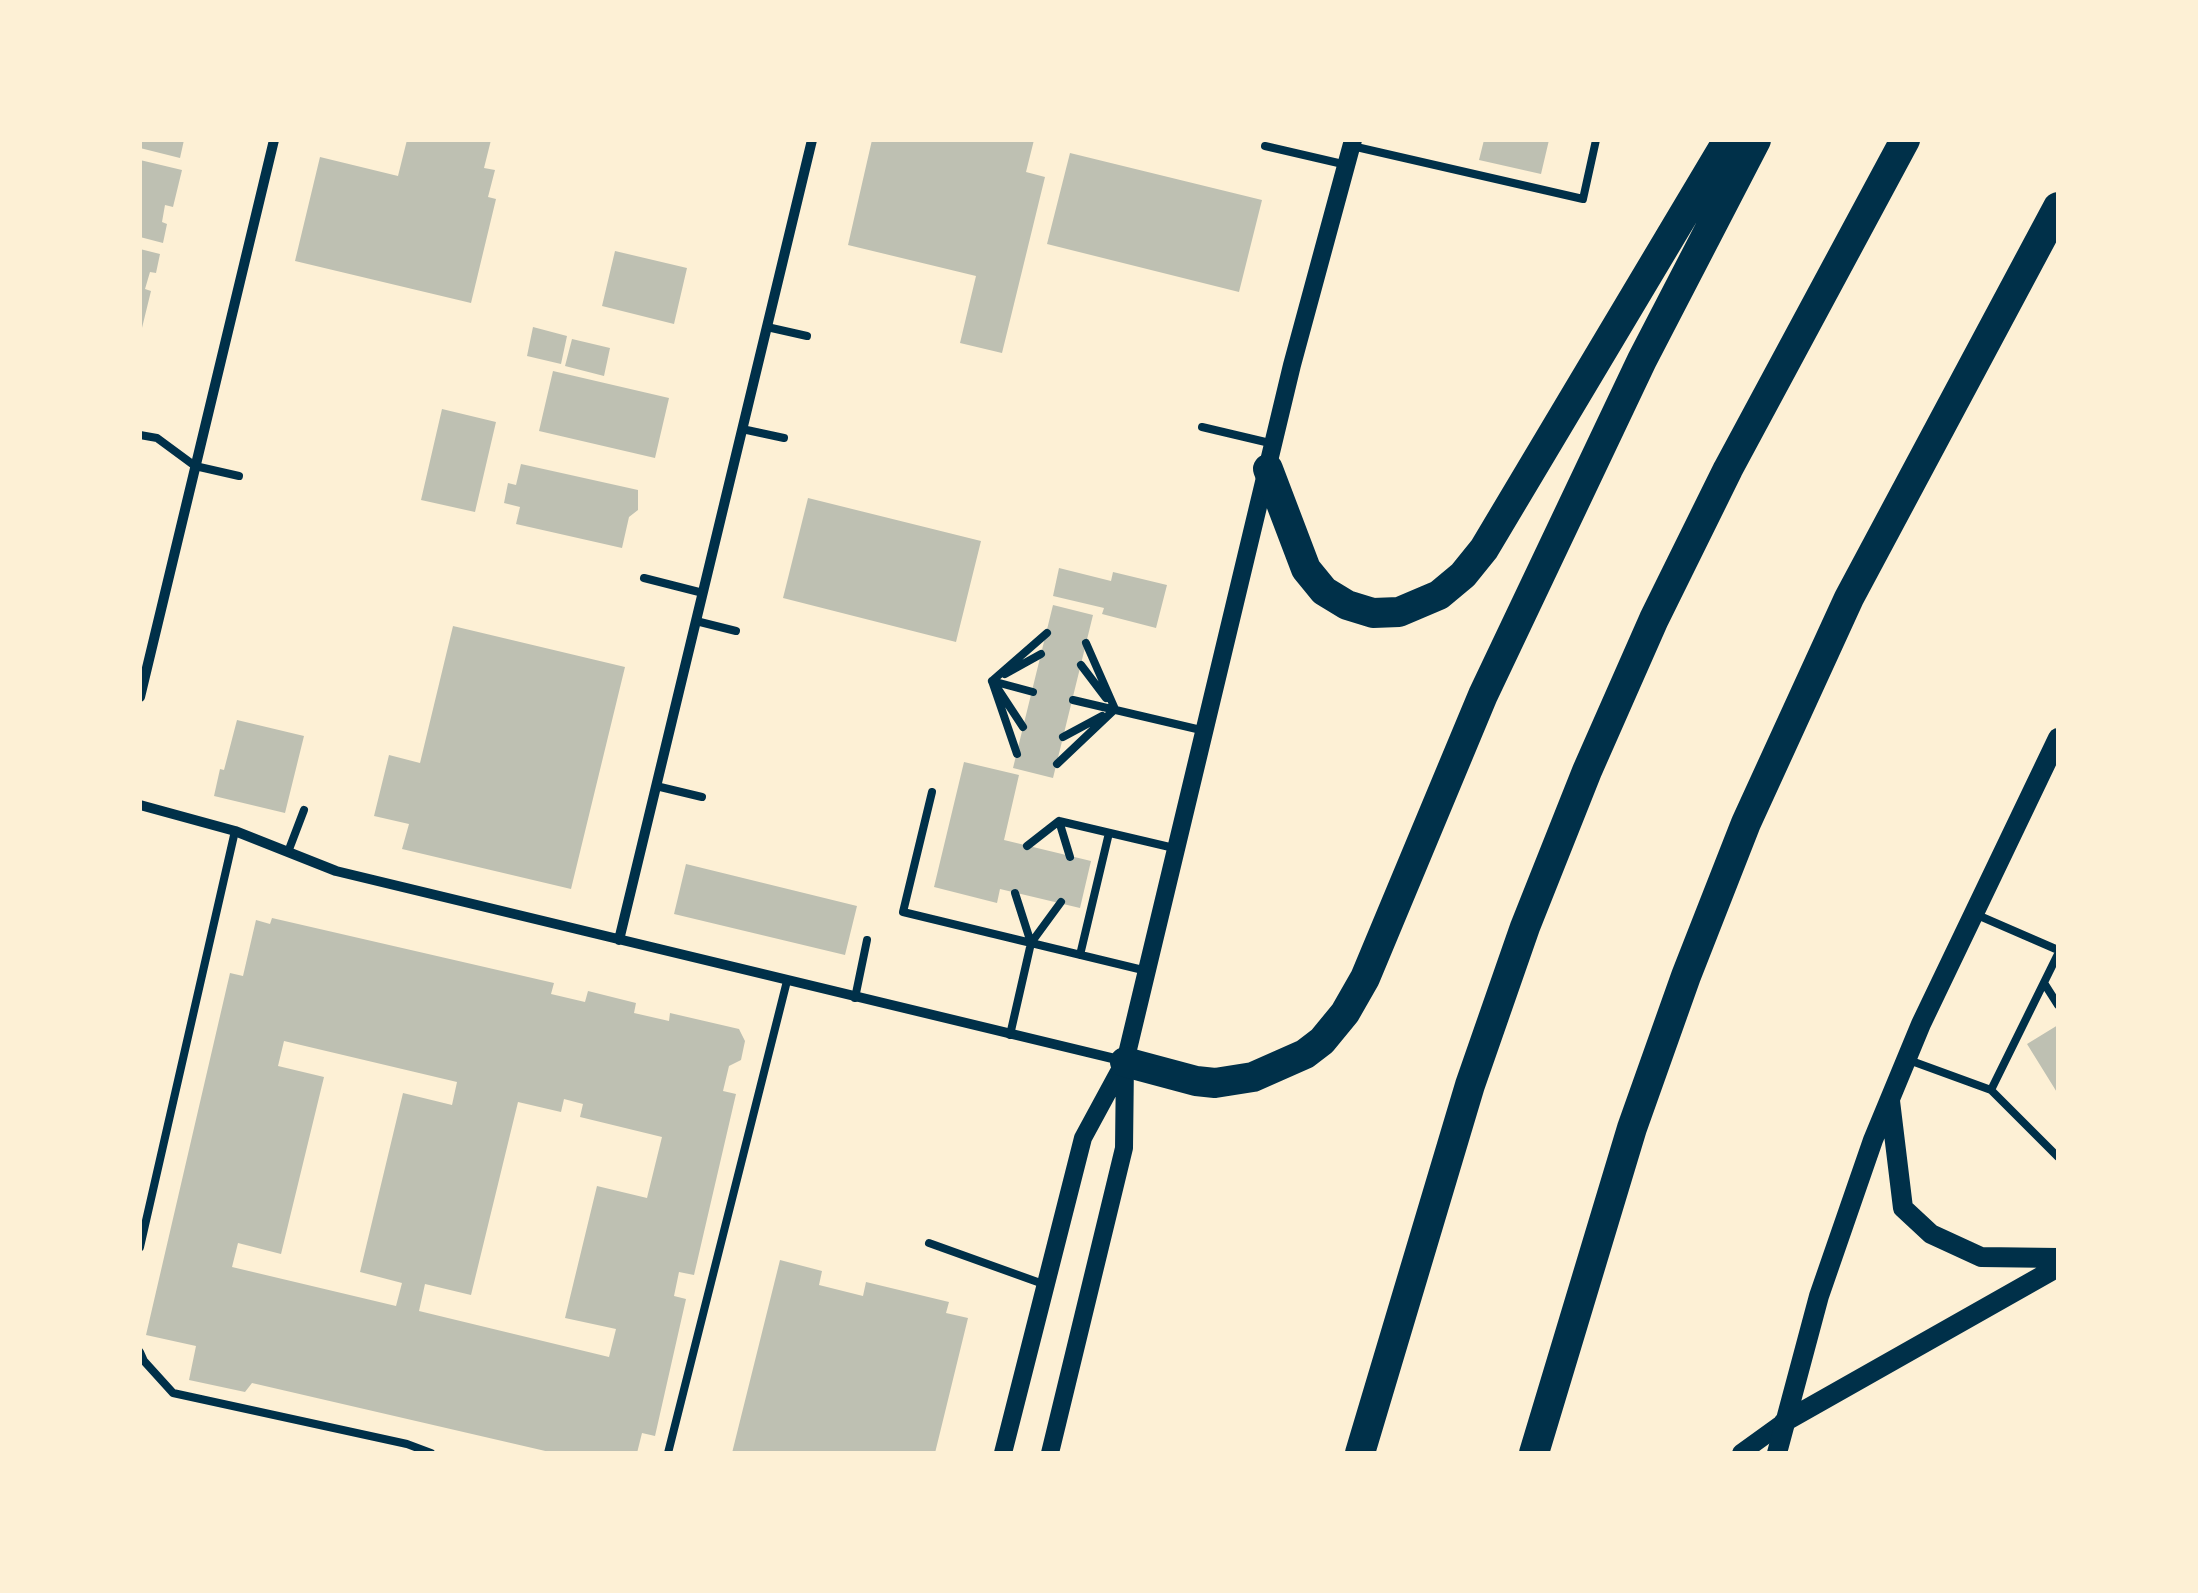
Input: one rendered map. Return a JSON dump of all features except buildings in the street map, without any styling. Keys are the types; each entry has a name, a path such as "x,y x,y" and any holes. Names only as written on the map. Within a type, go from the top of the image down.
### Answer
{"highway":[{"path":"1271,456 1295,545 1306,569 1324,590 1347,606 1385,614 1440,595 1484,549 1728,140"},
{"path":"1125,1062 1196,1081 1215,1083 1253,1077 1305,1054 1344,1014 1369,968 1483,695 1658,326 1756,140"},
{"path":"1360,1453 1470,1085 1525,927 1586,771 1654,618 1728,468 1905,140"},
{"path":"1534,1453 1632,1128 1746,823 1864,568 2058,206"}],"main road":[{"path":"1776,1453 1832,1257 1890,1099 2058,738"},
{"path":"1890,1099 1903,1208 1931,1234 1981,1257 2058,1258"},
{"path":"1784,1422 2058,1268"}],"street":[{"path":"140,696 274,140"},
{"path":"619,940 812,140"},
{"path":"1050,1453 1124,1148 1125,1062 1271,456 1352,143"},
{"path":"140,806 235,831 336,871 1125,1062"},
{"path":"1003,1453 1084,1138 1125,1062"},
{"path":"1741,1453 1784,1422"}],"lane":[{"path":"1352,143 1583,199 1596,140"},
{"path":"1265,146 1347,165"},
{"path":"767,326 807,336"},
{"path":"1202,427 1271,456"},
{"path":"742,428 784,438"},
{"path":"140,436 157,438 196,466 239,476"},
{"path":"644,578 702,593"},
{"path":"696,621 736,631"},
{"path":"992,681 1046,633"},
{"path":"1086,642 1115,709"},
{"path":"992,681 1041,654"},
{"path":"1081,665 1115,709"},
{"path":"992,681 1033,692"},
{"path":"992,681 1024,727"},
{"path":"992,681 1017,754"},
{"path":"1073,700 1206,731"},
{"path":"1063,737 1115,709"},
{"path":"1057,764 1115,709"},
{"path":"656,786 702,797"},
{"path":"932,792 903,912 1147,972"},
{"path":"288,852 304,810"},
{"path":"1059,821 1177,849"},
{"path":"1027,846 1059,821"},
{"path":"1059,821 1070,857"},
{"path":"140,1247 235,831"},
{"path":"1080,956 1109,833"},
{"path":"1015,893 1031,943"},
{"path":"1010,1035 1031,943 1061,902"},
{"path":"1973,914 2058,952 1990,1090"},
{"path":"855,998 867,940"},
{"path":"668,1453 788,981"},
{"path":"2044,984 2058,1004"},
{"path":"1906,1059 1990,1090 2057,1153"},
{"path":"929,1242 1046,1285"},
{"path":"140,1352 173,1392 407,1444 431,1453"}]}
